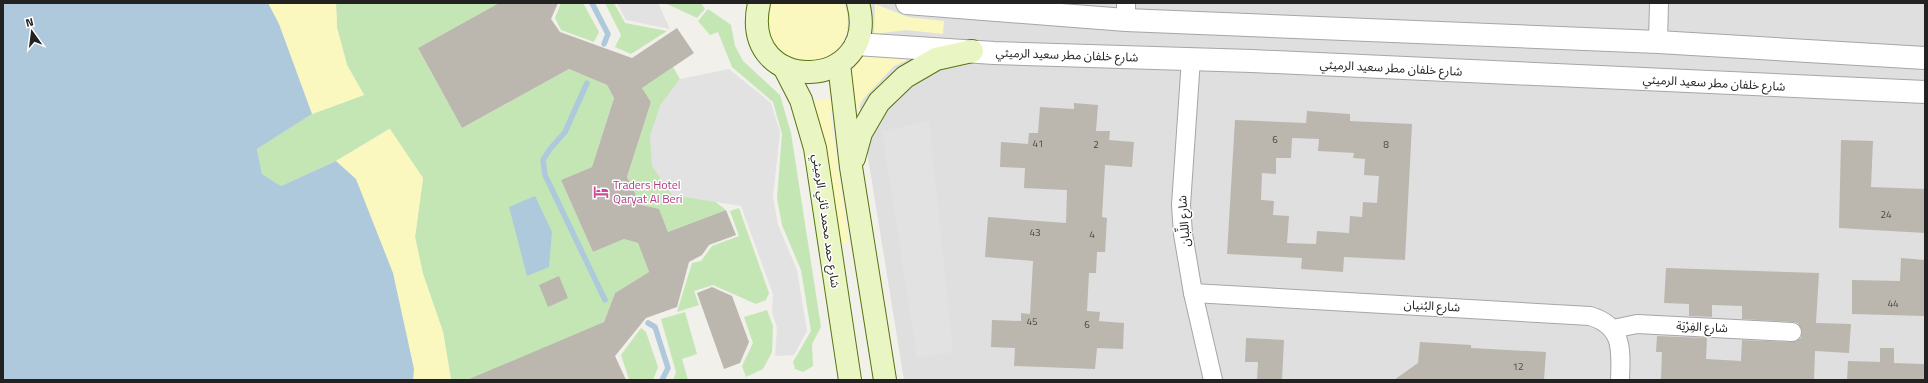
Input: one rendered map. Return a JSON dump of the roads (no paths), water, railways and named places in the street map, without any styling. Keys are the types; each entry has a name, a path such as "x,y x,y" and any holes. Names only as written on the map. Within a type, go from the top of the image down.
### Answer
{"main road":[{"path":"760,3 756,18 758,32 767,52 784,67 798,72 812,73 826,70 839,64 849,55 856,44 861,30 861,15 858,3"},
{"path":"851,167 861,133 879,102 905,77 936,59 972,51"},
{"path":"839,64 851,167 885,380"},
{"name":"شارع حمد محمد ثاني الرميثي","path":"784,67 801,100 815,148 850,380"}],"street":[{"path":"907,3 1126,11 1925,58"},
{"path":"1658,42 1659,3"},
{"name":"شارع خلفان مطر سعيد الرميثي","path":"856,44 994,53 1191,59 1925,92"},
{"name":"شارع اللِّبان","path":"1191,59 1181,205 1183,234 1213,380"},
{"name":"شارع البُنيان","path":"1194,293 1590,316 1599,318 1613,329"},
{"name":"شارع الفِرْيَة","path":"1613,329 1637,324 1792,332"},
{"path":"1613,329 1620,345 1620,380"}],"water":[{"path":"3,3 268,3 279,24 312,114 257,149 262,174 281,186 336,161 356,179 393,273 414,369 413,380 3,380"},
{"path":"535,196 552,232 549,267 527,276 509,207"}],"waterway":[{"path":"592,3 608,34 604,44"},
{"path":"587,83 565,132 550,149 543,160 545,175 605,300"},
{"path":"648,323 655,327 668,368 662,380"}],"place":[{"name":"Traders Hotel Qaryat Al Beri","path":"601,192"}]}
